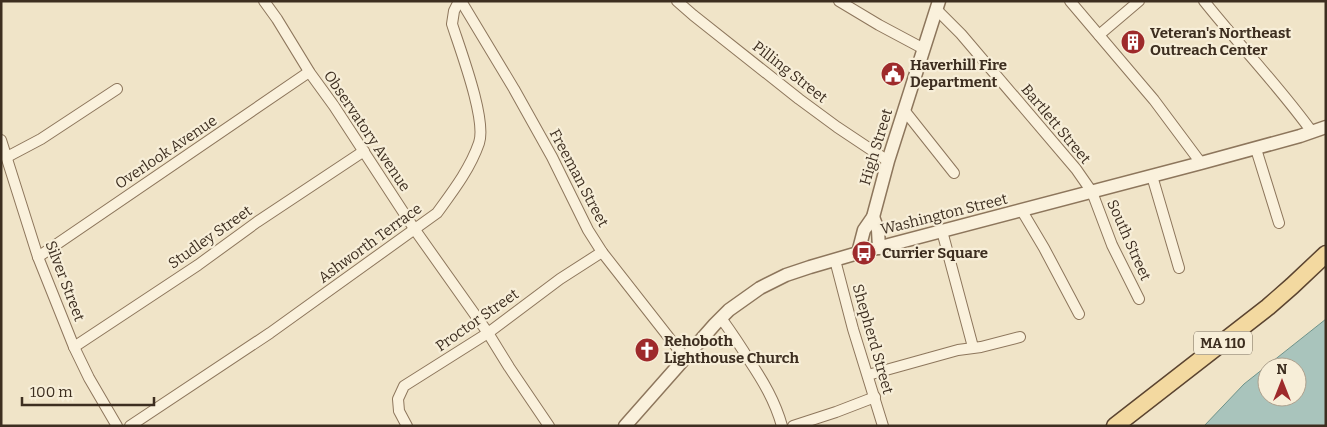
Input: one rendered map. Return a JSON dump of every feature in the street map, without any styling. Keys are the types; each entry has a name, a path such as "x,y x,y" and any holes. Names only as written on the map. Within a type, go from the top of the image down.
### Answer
{"main road":[{"name":"MA 110","path":"1115,426 1262,312 1326,254"}],"street":[{"name":"Observatory Avenue","path":"264,1 415,230 488,334 549,426"},
{"name":"Ashworth Terrace","path":"130,426 270,333 437,213 469,164 480,142 481,125 476,100 452,24 454,12 460,1"},
{"name":"Freeman Street","path":"460,1 514,89 552,157 588,230 602,252 685,358"},
{"name":"Pilling Street","path":"677,1 799,99 888,161"},
{"path":"839,1 924,49"},
{"path":"1070,1 1154,100 1201,164"},
{"path":"1099,35 1139,1"},
{"path":"1204,1 1260,66 1312,132"},
{"name":"High Street","path":"858,253 864,230 873,217 888,161 937,5"},
{"name":"Bartlett Street","path":"937,5 1076,169 1092,192"},
{"name":"Overlook Avenue","path":"38,257 310,72"},
{"path":"7,157 41,139 117,90"},
{"path":"904,110 954,173"},
{"name":"Washington Street","path":"625,426 729,310 755,291 795,272 858,253 1201,164 1326,127"},
{"name":"Silver Street","path":"1,140 38,257 74,347 89,378 117,426"},
{"path":"1256,148 1279,223"},
{"name":"Studley Street","path":"74,347 364,151"},
{"path":"1152,176 1179,268"},
{"name":"South Street","path":"1092,192 1112,245 1139,299"},
{"path":"1022,210 1079,314"},
{"name":"High Street","path":"873,217 878,230 879,248"},
{"path":"942,231 973,347"},
{"name":"Proctor Street","path":"408,426 400,411 398,398 404,386 488,334 560,279 602,252"},
{"name":"Shepherd Street","path":"835,260 853,329 884,426"},
{"path":"721,318 766,386 775,404 782,426"},
{"path":"868,375 958,350 982,347 1020,337"},
{"path":"792,426 875,398"}],"water":[{"path":"1326,319 1326,426 1204,426 1244,384 1257,374 1257,407 1307,407 1307,357 1278,357"}],"place":[{"name":"Veteran's Northeast Outreach Center","path":"1133,42"},
{"name":"Haverhill Fire Department","path":"893,74"},
{"name":"Currier Square","path":"864,253"},
{"name":"Rehoboth Lighthouse Church","path":"647,350"}]}
